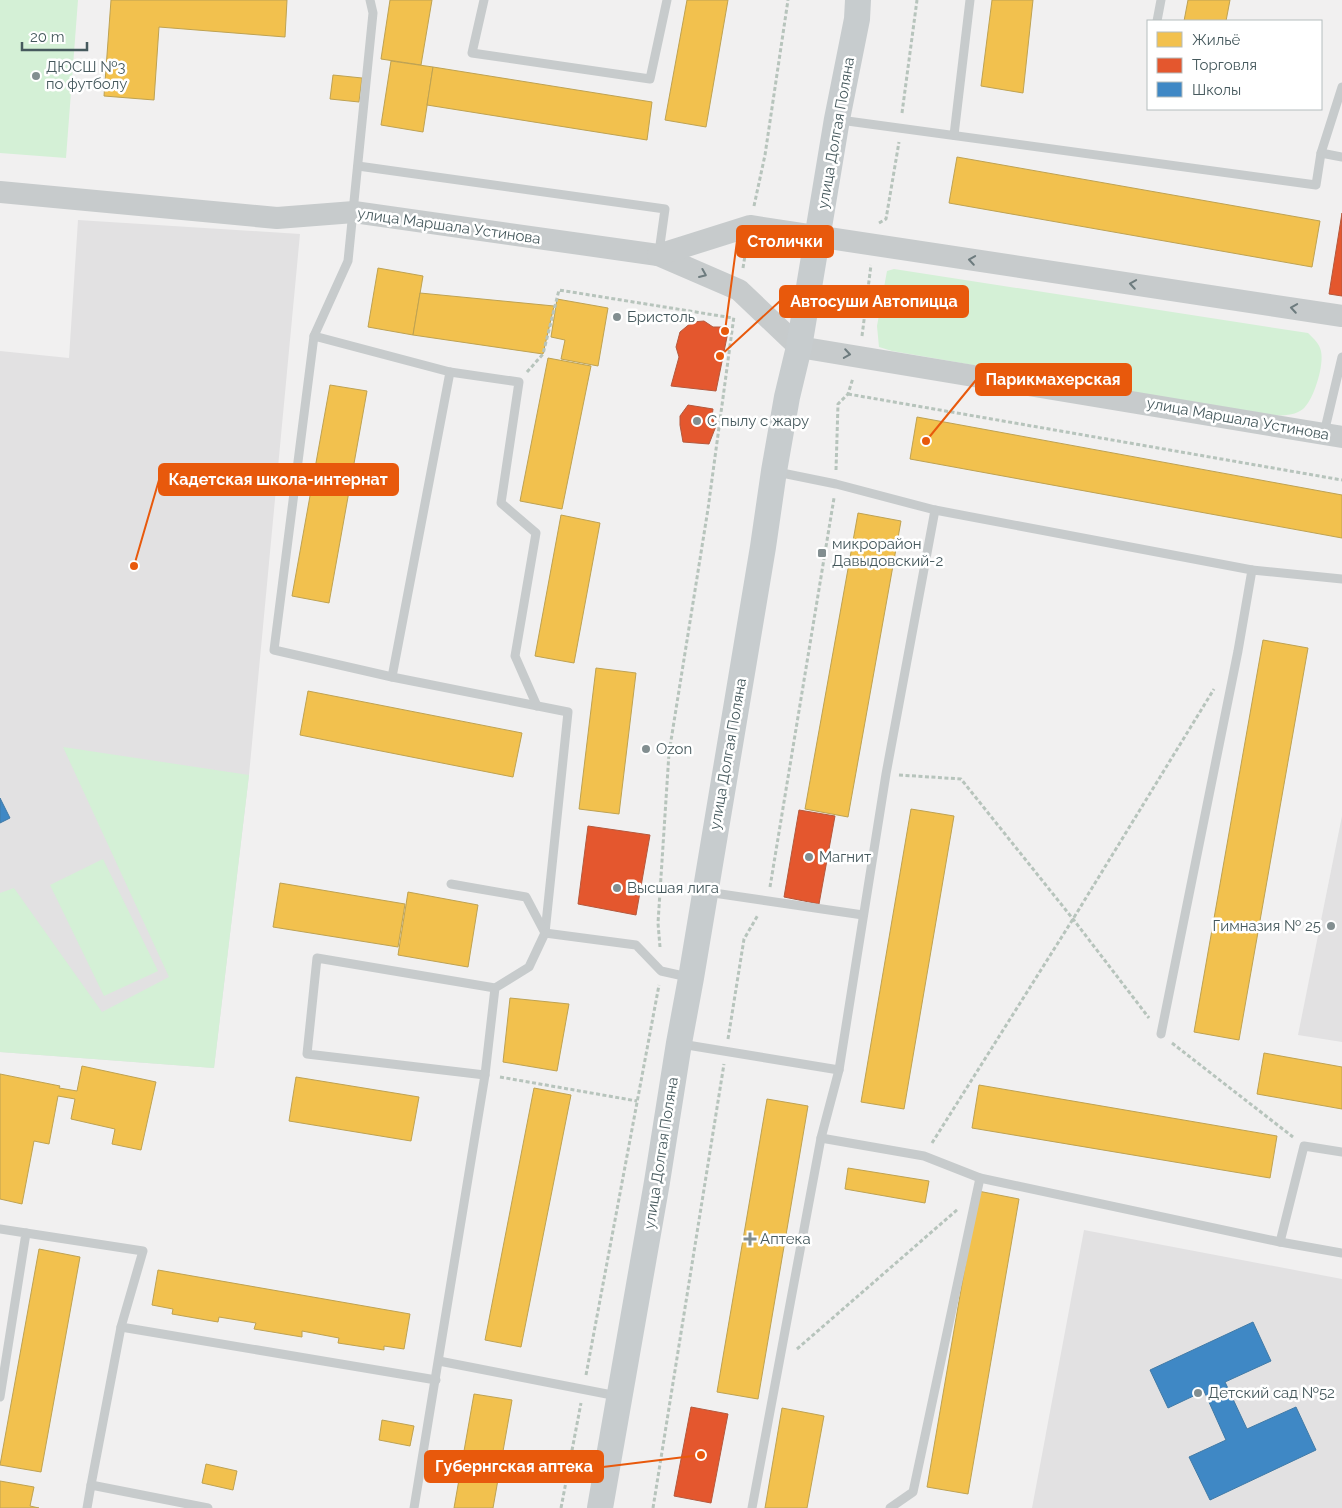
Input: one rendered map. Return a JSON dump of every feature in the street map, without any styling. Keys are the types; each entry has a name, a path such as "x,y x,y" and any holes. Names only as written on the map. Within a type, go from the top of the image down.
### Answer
{"main road":[{"name":"улица Долгая Поляна","path":"600,1508 657,1182 678,1043 691,978 774,471 787,396 799,347 837,119 857,19 858,0"}],"street":[{"name":"улица Маршала Устинова","path":"0,192 277,218 354,212 658,255 739,290 799,347 1333,435"},
{"name":"улица Маршала Устинова","path":"658,255 750,226 1342,316"}],"lane":[{"path":"370,0 373,13 348,261 314,336 274,650 392,678 568,712 545,933 529,967 495,988 317,958 307,1054 485,1074"},
{"path":"484,0 472,53 650,79 667,0"},
{"path":"954,135 970,0"},
{"path":"1156,20 1161,0"},
{"path":"837,119 1316,185 1321,153 1342,87"},
{"path":"1321,153 1342,157"},
{"path":"358,166 665,209 658,255"},
{"path":"314,336 450,372 519,382 501,503 536,533 515,656 537,706"},
{"path":"1333,435 1342,357"},
{"path":"392,678 450,372"},
{"path":"774,471 836,484 935,510 1252,570 1342,579"},
{"path":"752,1508 821,1138 839,1070 886,774 935,510"},
{"path":"1161,1034 1236,660 1252,570"},
{"path":"451,884 526,897 545,933"},
{"path":"705,892 863,915"},
{"path":"545,933 636,945 661,971 691,978"},
{"path":"414,1508 485,1074 495,988"},
{"path":"678,1043 839,1070"},
{"path":"821,1138 924,1156 980,1178 1280,1242 1342,1252"},
{"path":"1280,1242 1304,1146 1342,1152"},
{"path":"890,1508 913,1492 980,1178"},
{"path":"0,1229 143,1251 121,1327 87,1508"},
{"path":"0,1397 26,1233"},
{"path":"121,1327 436,1380"},
{"path":"439,1361 620,1396"},
{"path":"91,1485 208,1508"}],"path":[{"path":"561,1508 661,971 658,923 669,753 710,500 733,318 765,155 788,0"},
{"path":"653,1508 744,939 768,900 836,484 838,404 848,394 860,356 876,224 886,219 895,169 917,0"},
{"path":"519,382 542,354 559,290 733,318"},
{"path":"848,394 1342,480"},
{"path":"924,1156 1073,919 1217,684"},
{"path":"886,774 961,779 1073,919 1161,1034 1304,1146"},
{"path":"485,1074 637,1100"},
{"path":"780,1364 977,1192"}],"shaded area":[{"path":"78,220 300,234 249,775 214,1068 0,1052 0,351 69,358"},
{"name":"Гимназия № 25","path":"1342,816 1342,1042 1298,1035"},
{"name":"Детский сад №52","path":"1084,1230 1342,1279 1342,1508 1032,1508"}],"green space":[{"name":"ДЮСШ №3 по футболу","path":"0,0 78,0 66,158 0,153"},
{"path":"894,269 1308,333 1320,348 1321,362 1318,380 1311,398 1299,412 1282,415 1261,415 892,351 879,347 877,326 887,271"},
{"path":"63,747 249,775 214,1068 0,1052 0,893 14,888 102,1012 169,977"},
{"path":"103,859 158,971 104,996 50,885"}],"building: Жильё":[{"path":"111,0 287,0 285,37 159,27 154,100 104,96"},
{"path":"390,0 432,0 421,65 381,59"},
{"path":"687,0 728,0 706,127 665,120"},
{"path":"992,0 1033,0 1023,93 981,86"},
{"path":"1188,0 1230,0 1226,20 1184,20"},
{"path":"391,61 433,67 423,132 381,125"},
{"path":"433,67 652,102 647,140 427,105"},
{"path":"333,75 362,78 359,102 330,99"},
{"path":"957,157 1320,221 1312,267 949,203"},
{"path":"378,268 423,276 413,335 368,327"},
{"path":"420,293 554,306 543,354 413,335"},
{"path":"557,299 608,308 598,366 561,359 565,340 551,337"},
{"path":"548,358 591,366 562,509 520,501"},
{"path":"330,385 367,391 329,603 292,596"},
{"path":"917,417 1342,495 1342,538 910,459"},
{"path":"858,513 901,521 848,817 805,809"},
{"path":"561,515 600,523 574,663 535,656"},
{"path":"1263,640 1308,648 1239,1040 1194,1032"},
{"path":"596,668 636,673 619,814 579,809"},
{"path":"308,691 522,733 513,777 300,735"},
{"path":"911,809 954,816 904,1109 861,1102"},
{"path":"280,883 405,904 398,947 273,927"},
{"path":"408,892 478,905 468,967 398,955"},
{"path":"510,998 569,1004 557,1071 503,1062"},
{"path":"1264,1053 1342,1067 1342,1109 1257,1094"},
{"path":"82,1066 156,1082 141,1150 112,1144 115,1129 71,1119 75,1099 58,1096 49,1144 34,1141 22,1204 0,1199 0,1074 77,1091"},
{"path":"296,1077 419,1097 411,1141 289,1121"},
{"path":"979,1085 1277,1136 1270,1178 972,1128"},
{"path":"534,1088 571,1095 521,1347 485,1340"},
{"path":"767,1099 808,1106 758,1399 717,1392"},
{"path":"848,1168 929,1181 925,1203 845,1189"},
{"path":"978,1191 1019,1199 968,1494 927,1487"},
{"path":"39,1249 80,1257 41,1472 0,1465"},
{"path":"158,1270 410,1314 404,1349 384,1346 384,1350 338,1343 339,1338 302,1331 302,1337 254,1329 256,1323 219,1317 218,1322 172,1314 173,1309 152,1305"},
{"path":"474,1394 512,1400 493,1508 454,1508"},
{"path":"782,1408 824,1416 807,1508 765,1508"},
{"path":"382,1420 414,1426 410,1446 379,1440"},
{"path":"206,1464 237,1471 233,1490 202,1483"},
{"path":"0,1481 34,1487 30,1506 39,1508 0,1508"}],"building: Торговля":[{"path":"1342,213 1342,296 1329,294"},
{"path":"704,321 713,327 729,327 716,391 671,386 679,357 676,347 680,332 692,322"},
{"name":"C пылу с жару","path":"688,405 713,409 712,417 716,426 709,444 683,442 680,416"},
{"name":"Магнит","path":"799,810 835,816 819,904 784,897"},
{"path":"588,826 650,835 636,915 578,904"},
{"path":"691,1407 728,1414 711,1503 674,1496"}],"building: Школы":[{"path":"0,798 10,818 0,823"},
{"path":"1253,1322 1271,1361 1225,1382 1247,1429 1296,1407 1316,1450 1210,1500 1189,1457 1226,1440 1204,1391 1168,1408 1150,1370"}],"place":[{"name":"ДЮСШ №3 по футболу","path":"36,76"},
{"name":"Бристоль","path":"617,317"},
{"name":"Столички","path":"725,331"},
{"name":"Автосуши Автопицца","path":"720,356"},
{"name":"C пылу с жару","path":"697,421"},
{"name":"Парикмахерская","path":"926,441"},
{"name":"микрорайон Давыдовский-2","path":"822,553"},
{"name":"Кадетская школа-интернат","path":"134,566"},
{"name":"Ozon","path":"646,749"},
{"name":"Магнит","path":"809,857"},
{"name":"Высшая лига","path":"617,888"},
{"name":"Гимназия № 25","path":"1331,926"},
{"name":"Аптека","path":"750,1239"},
{"name":"Детский сад №52","path":"1198,1393"},
{"name":"Губернгская аптека","path":"701,1455"}]}
